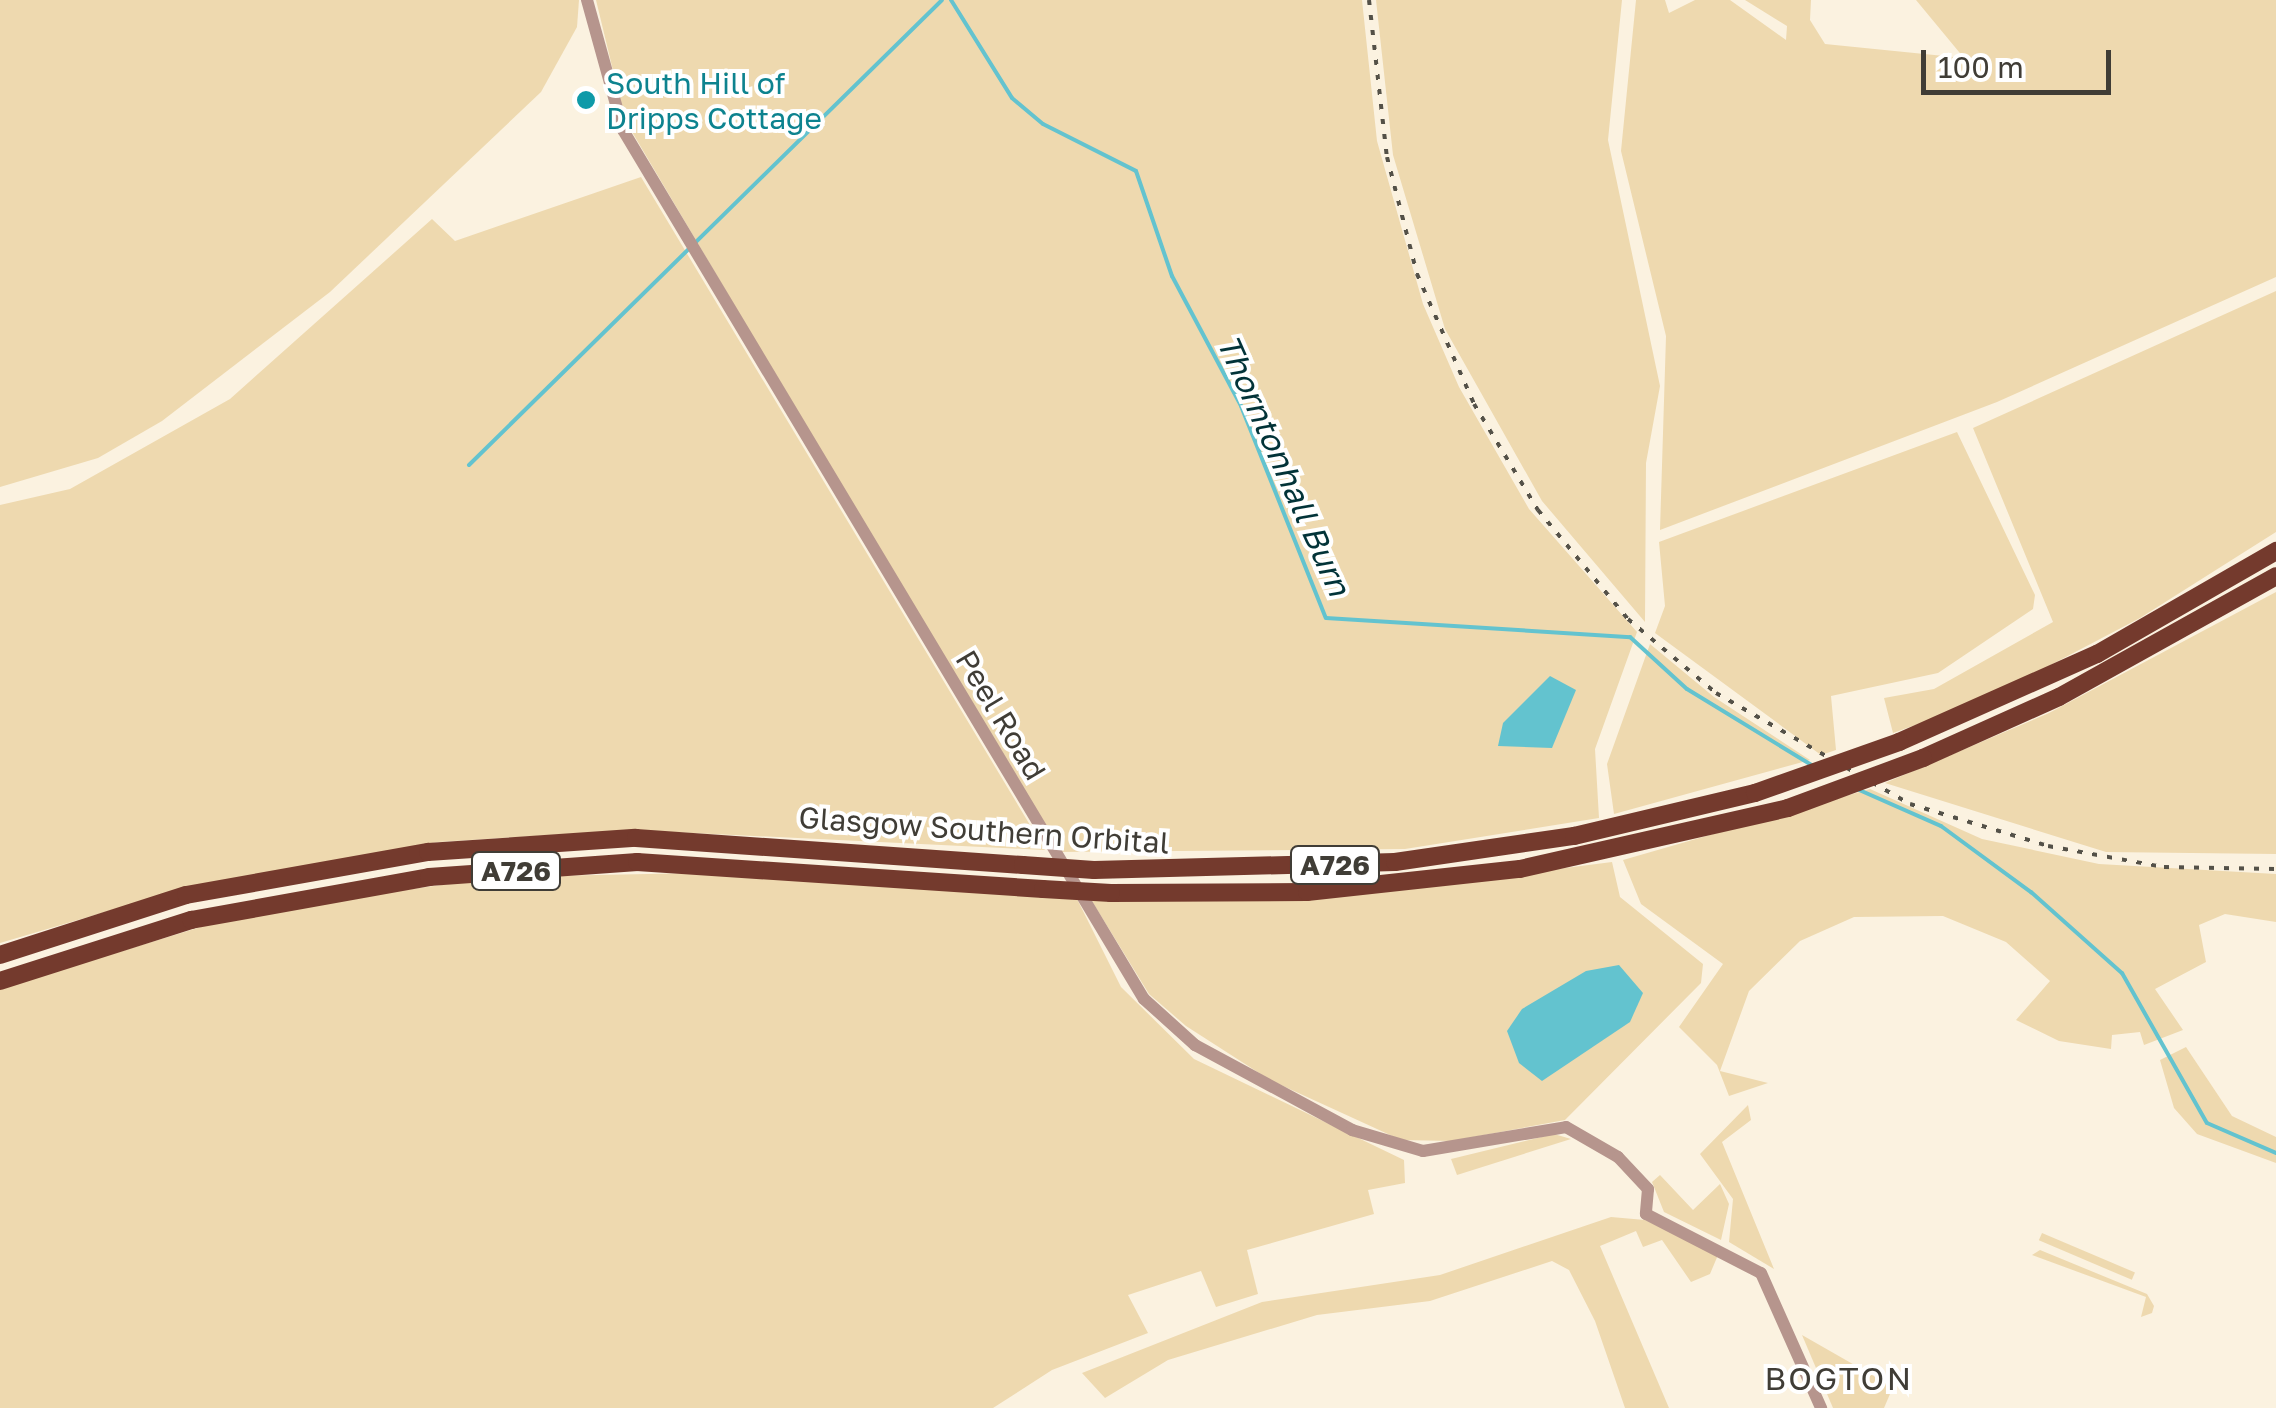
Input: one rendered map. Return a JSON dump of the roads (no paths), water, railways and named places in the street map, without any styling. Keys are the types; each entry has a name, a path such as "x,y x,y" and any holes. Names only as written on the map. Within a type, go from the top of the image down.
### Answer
{"highway":[{"name":"Glasgow Southern Orbital","path":"0,954 186,895 428,852 636,838 1094,870 1395,862 1574,836 1754,794 1899,742 2096,654 2272,553"},
{"name":"Glasgow Southern Orbital","path":"0,981 191,920 429,876 637,862 1112,893 1306,892 1583,857 1788,808 1923,758 2059,697 2274,578"}],"street":[{"name":"Peel Road","path":"587,0 623,130 1144,1000 1196,1046 1352,1130 1423,1151 1566,1127 1618,1158 1648,1190 1646,1214 1760,1273 1821,1408"}],"water":[{"path":"1550,676 1576,690 1552,748 1498,746 1503,723"},
{"path":"1619,965 1643,993 1630,1022 1542,1081 1519,1063 1507,1031 1522,1009 1586,971"}],"waterway":[{"path":"469,465 942,0"},
{"name":"Thorntonhall Burn","path":"951,0 1012,98 1043,124 1136,171 1172,276 1241,406 1326,618 1630,637 1687,689 1813,766"},
{"name":"Thorntonhall Burn","path":"1857,789 1941,826 2031,892 2122,973 2207,1123 2276,1153"}],"railway":[{"path":"1369,0 1387,157 1417,274 1474,404 1538,510 1628,619 1716,693 1910,804 2048,846 2164,867 2276,869"}],"place":[{"name":"South Hill of Dripps Cottage","path":"586,100"}],"district":[{"name":"BOGTON","path":"1839,1378"}]}
